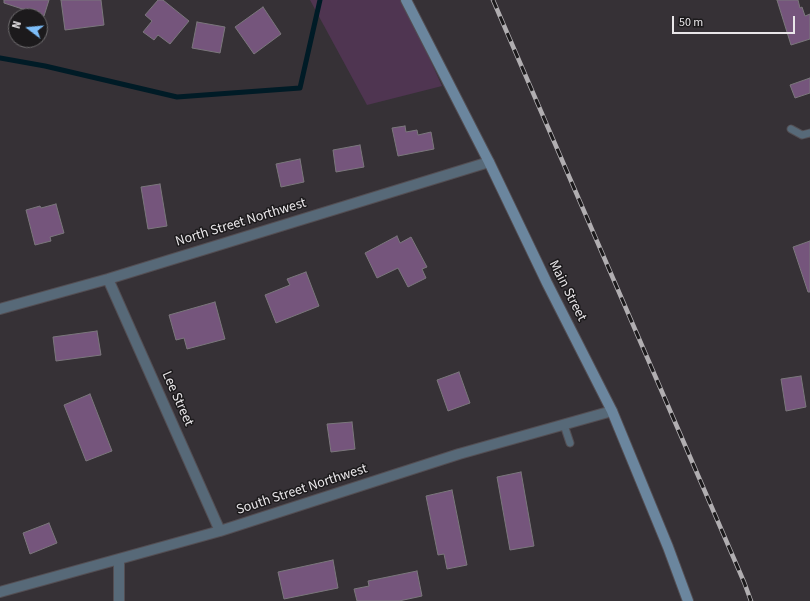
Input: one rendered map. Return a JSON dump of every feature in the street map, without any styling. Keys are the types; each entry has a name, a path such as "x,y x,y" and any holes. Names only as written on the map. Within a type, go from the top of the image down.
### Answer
{"street":[{"name":"Main Street","path":"406,0 489,162 547,284 612,411 668,547 688,601"},
{"name":"North Street Northwest","path":"0,309 108,279 489,162"},
{"name":"Lee Street","path":"108,279 220,531"},
{"name":"South Street Northwest","path":"0,592 220,531 459,454 612,411"},
{"path":"119,559 119,601"}],"lane":[{"path":"792,129 802,135 810,133"},
{"path":"564,425 570,443"}],"shaded area":[{"path":"310,0 403,0 442,86 367,105"}],"building":[{"path":"4,0 49,0 46,8 19,8 4,3"},
{"path":"61,0 101,0 104,25 65,30"},
{"path":"158,0 163,0 189,21 170,44 158,35 154,40 143,32 152,21 145,15"},
{"path":"777,0 798,0 800,8 802,7 805,16 810,14 810,39 791,45"},
{"path":"263,7 281,34 254,54 235,27"},
{"path":"197,22 225,27 220,53 192,48"},
{"path":"810,78 810,93 795,98 790,85"},
{"path":"405,126 406,132 417,130 418,135 431,132 434,149 398,156 392,128"},
{"path":"360,145 364,167 336,172 333,150"},
{"path":"300,159 304,182 281,187 276,164"},
{"path":"160,184 167,226 148,229 141,187"},
{"path":"56,204 64,233 50,237 51,241 35,245 26,210"},
{"path":"397,236 400,243 411,237 427,267 422,269 426,278 408,287 398,268 377,278 365,253"},
{"path":"810,241 810,292 808,292 793,247"},
{"path":"306,272 319,306 276,323 265,295 290,285 287,279"},
{"path":"215,302 225,339 187,349 184,338 176,340 169,315"},
{"path":"97,331 101,355 56,361 53,337"},
{"path":"459,372 470,403 448,411 437,380"},
{"path":"801,376 806,407 786,411 781,379"},
{"path":"90,394 112,451 86,461 64,405"},
{"path":"352,422 355,449 331,452 327,424"},
{"path":"521,472 534,546 510,550 497,477"},
{"path":"452,490 467,565 447,569 444,554 438,555 426,496"},
{"path":"49,523 57,543 30,554 23,533"},
{"path":"333,560 338,588 284,599 278,572"},
{"path":"417,571 422,596 399,601 357,601 354,589 369,586 368,581"}],"waterway":[{"path":"0,58 45,66 177,97 300,88 320,0"}],"railway":[{"path":"493,0 751,601"}]}
